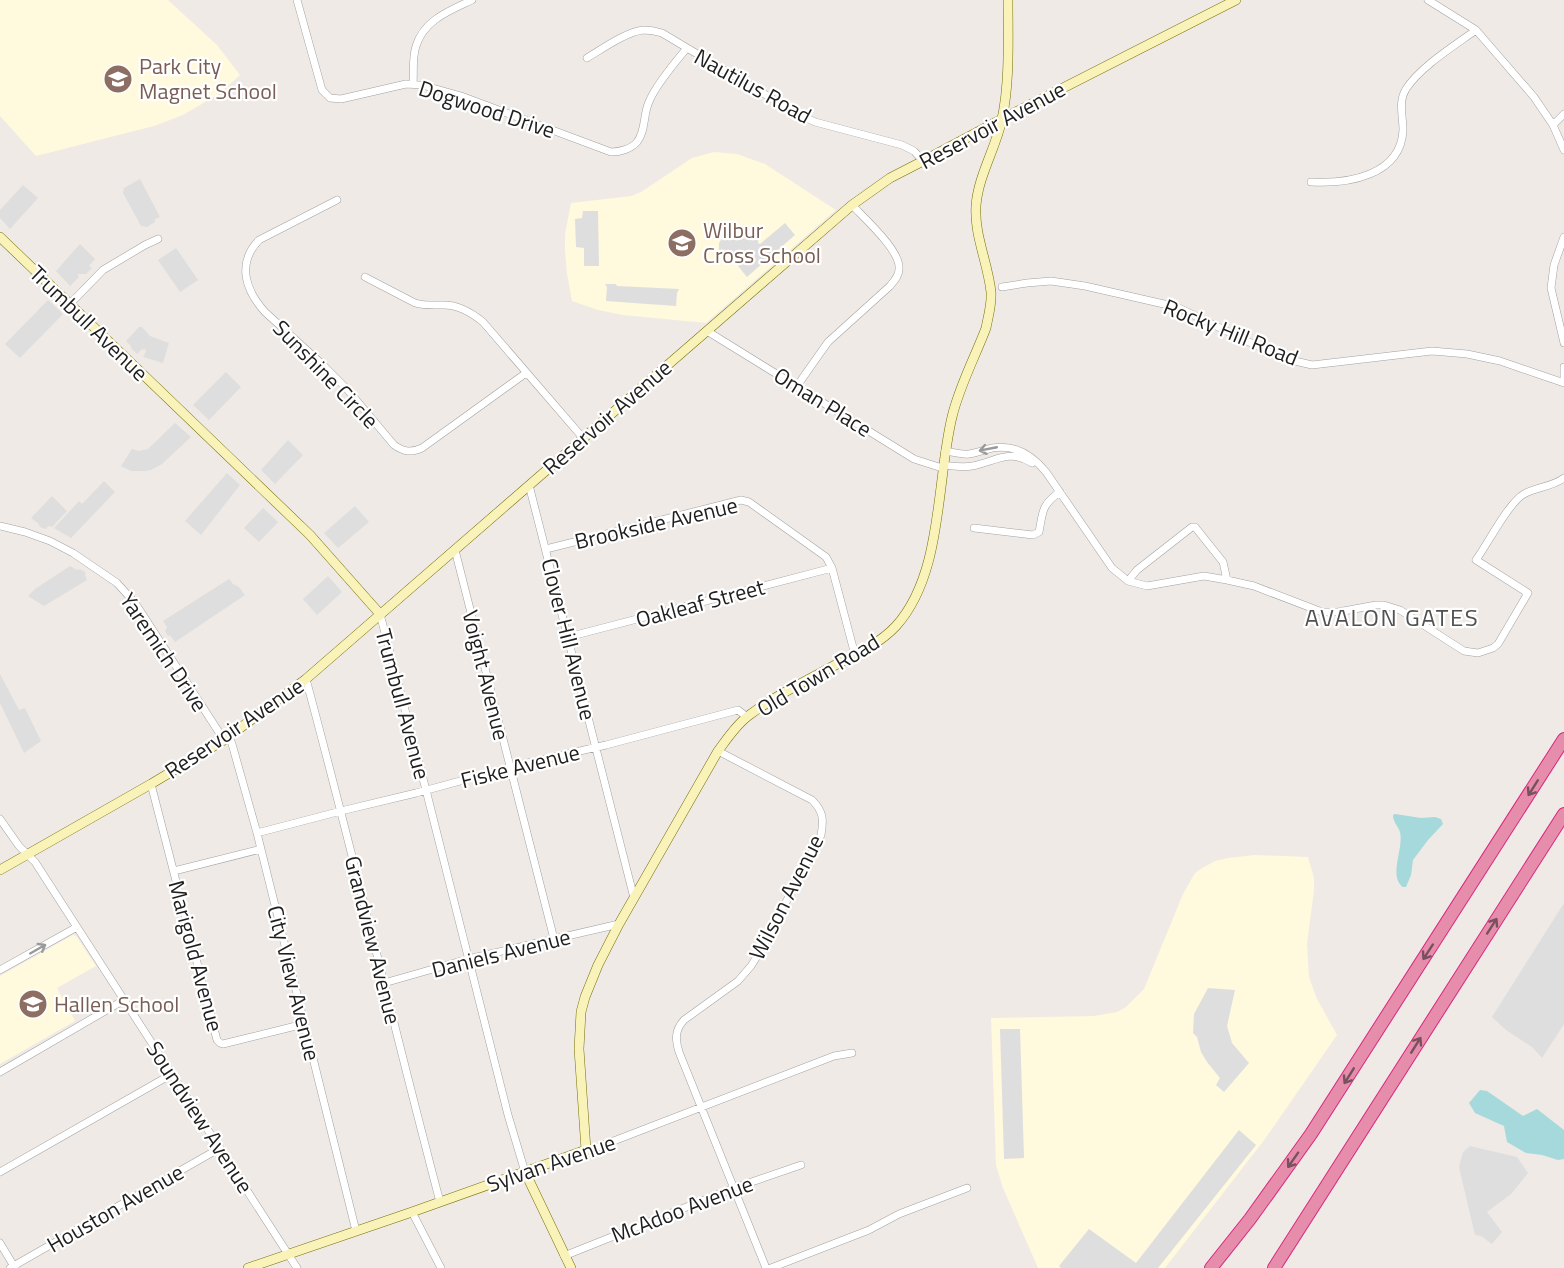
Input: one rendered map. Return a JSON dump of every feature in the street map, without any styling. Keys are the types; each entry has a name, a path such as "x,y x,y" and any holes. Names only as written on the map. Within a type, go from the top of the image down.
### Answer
{"highway":[{"path":"1211,1268 1281,1177 1326,1112 1564,739"},
{"path":"1274,1268 1564,814"},
{"path":"1528,870 1564,823"},
{"path":"1207,1268 1234,1240"}],"main road":[{"name":"Old Town Road","path":"586,1150 579,1049 581,1012 591,980 619,924 718,751 747,717 787,691 855,655 887,635 911,605 926,570 952,416 986,328 992,294 977,226 976,208 1002,118 1007,56 1008,0"},
{"name":"Reservoir Avenue","path":"0,870 226,739 306,679 852,205 890,178 1002,118 1236,0"},
{"name":"Trumbull Avenue","path":"0,237 310,535 380,614"},
{"name":"Sylvan Avenue","path":"248,1268 586,1150"},
{"path":"525,1172 571,1268"}],"street":[{"name":"Dogwood Drive","path":"297,0 322,90 335,99 406,84 422,85 461,96 611,152 629,147 636,142 641,135 650,99 687,48"},
{"path":"413,84 416,47 423,32 438,17 472,0"},
{"path":"1428,0 1476,30 1534,98 1552,125 1564,150"},
{"name":"Nautilus Road","path":"587,58 628,35 642,30 662,33 806,118 902,145 914,152 922,161"},
{"path":"1311,182 1349,180 1374,173 1389,162 1399,148 1403,131 1401,106 1405,91 1419,73 1476,30"},
{"path":"1552,125 1564,114"},
{"name":"Sunshine Circle","path":"337,200 259,240 252,248 246,264 247,284 265,312 338,380 394,445 401,450 411,452 422,448 526,373"},
{"path":"797,386 828,342 890,286 899,270 898,261 891,248 852,205"},
{"path":"1564,237 1554,266 1551,288 1564,343"},
{"path":"70,304 103,270 158,239"},
{"path":"365,277 415,303 447,305 475,315 583,438"},
{"name":"Rocky Hill Road","path":"1002,287 1027,282 1052,281 1158,302 1177,307 1282,358 1310,364 1432,351 1467,354 1500,361 1564,383"},
{"name":"Oman Place","path":"707,331 914,459 943,467"},
{"path":"1564,367 1564,383"},
{"path":"945,451 969,454 1004,447 1017,449 1029,455 1039,463 1112,568 1128,581 1147,586 1204,576 1254,586 1322,612 1338,612 1376,605 1400,610 1464,651 1478,653 1498,644 1528,593 1476,560 1514,503 1524,494 1564,478"},
{"path":"943,467 972,466 1016,455 1032,462 1053,483"},
{"name":"Clover Hill Avenue","path":"529,485 634,898"},
{"path":"974,528 1034,535 1039,532 1044,506 1048,500 1060,492"},
{"name":"Brookside Avenue","path":"546,549 741,500 749,502 826,556 832,568 855,655"},
{"name":"Yaremich Drive","path":"0,526 50,541 73,553 117,583 135,603 226,739"},
{"path":"1128,581 1137,570 1192,526 1223,562 1227,580"},
{"name":"Voight Avenue","path":"455,550 555,939"},
{"name":"Oakleaf Street","path":"568,637 832,568"},
{"name":"Trumbull Avenue","path":"380,614 525,1172"},
{"name":"Grandview Avenue","path":"306,679 440,1202"},
{"name":"Fiske Avenue","path":"257,833 738,710 747,717"},
{"name":"City View Avenue","path":"226,739 232,744 257,833 356,1231"},
{"name":"Wilson Avenue","path":"718,751 812,800 821,810 823,823 820,835 757,957 738,981 684,1020 676,1033 679,1052 700,1108 766,1268"},
{"name":"Marigold Avenue","path":"151,784 217,1040 220,1043 304,1024"},
{"name":"Soundview Avenue","path":"0,819 35,862 297,1268"},
{"path":"174,871 261,849"},
{"name":"Daniels Avenue","path":"384,983 468,959 619,924"},
{"path":"0,970 77,927"},
{"path":"0,1072 124,1000"},
{"name":"Sylvan Avenue","path":"586,1150 834,1056 852,1053"},
{"path":"0,1172 172,1074"},
{"name":"Houston Avenue","path":"13,1267 220,1148"},
{"name":"McAdoo Avenue","path":"564,1256 734,1188 801,1165"},
{"path":"771,1268 967,1188"},
{"path":"412,1212 441,1268"},
{"path":"0,1243 13,1267"}],"shaded area":[{"name":"Park City Magnet School","path":"0,0 168,0 217,45 240,75 219,94 183,115 154,126 36,156 0,116"},
{"name":"Wilbur Cross School","path":"714,152 737,154 765,164 836,210 706,323 623,315 572,301 565,251 565,234 571,203 631,196 641,192 692,158"},
{"path":"140,179 160,217 147,227 141,226 123,193 124,188"},
{"path":"23,185 38,198 10,229 0,218 0,210"},
{"path":"583,211 598,211 599,266 584,266 584,248 576,247 575,219 582,218"},
{"path":"785,223 795,235 747,277 738,266 745,260 743,254 719,252 719,243 725,234 759,237 758,243 760,244"},
{"path":"80,244 95,259 89,266 92,268 86,274 77,274 79,277 70,286 56,271"},
{"path":"176,248 198,280 180,292 158,260"},
{"path":"605,284 679,289 676,306 606,301 607,287"},
{"path":"48,300 63,314 20,358 5,344"},
{"path":"139,327 142,327 150,336 169,343 163,363 143,357 145,349 137,354 126,341"},
{"path":"226,372 241,387 209,420 193,405"},
{"path":"175,423 191,437 162,464 146,471 131,471 121,466 132,449 139,451 148,449"},
{"path":"288,440 303,455 275,484 261,470"},
{"path":"227,473 240,485 201,535 185,521"},
{"path":"104,481 115,492 71,538 54,528 79,501 82,504"},
{"path":"52,496 67,511 52,527 48,526 46,529 40,527 31,518"},
{"path":"355,506 369,522 338,548 324,533"},
{"path":"263,508 278,522 259,542 244,528"},
{"path":"70,566 86,573 87,580 44,606 28,596 35,589"},
{"path":"328,576 342,592 317,615 303,599"},
{"path":"229,579 245,595 175,642 170,635 168,636 165,631 167,627 163,621"},
{"path":"0,674 19,710 25,708 41,741 24,753 0,703"},
{"path":"1255,855 1308,857 1314,878 1307,944 1309,977 1317,999 1337,1035 1265,1139 1165,1268 1038,1268 1003,1188 996,1165 991,1018 1094,1016 1117,1012 1126,1007 1144,989 1183,894 1195,873 1215,861"},
{"path":"1564,903 1564,1024 1542,1058 1532,1047 1506,1030 1492,1017"},
{"name":"Hallen School","path":"73,935 76,936 96,966 57,988 75,1021 0,1064 0,976"},
{"path":"1208,988 1235,990 1227,1026 1232,1043 1249,1063 1224,1092 1216,1085 1220,1078 1201,1052 1197,1037 1193,1033 1194,1014"},
{"path":"1000,1029 1020,1029 1024,1158 1004,1159"},
{"path":"1239,1130 1256,1145 1158,1268 1061,1268 1059,1266 1089,1229 1136,1263"},
{"path":"1470,1146 1517,1157 1528,1173 1511,1194 1487,1212 1502,1232 1492,1244 1481,1236 1475,1235 1459,1167 1463,1152"}],"water":[{"path":"1395,814 1421,818 1435,817 1441,819 1443,824 1413,860 1411,875 1406,887 1403,887 1397,876 1401,839 1393,817"},
{"path":"1480,1090 1487,1091 1523,1116 1537,1109 1564,1130 1564,1159 1558,1160 1526,1153 1507,1142 1504,1126 1475,1113 1469,1103"}],"place":[{"name":"Park City Magnet School","path":"118,79"},
{"name":"Wilbur Cross School","path":"682,243"},
{"name":"Hallen School","path":"33,1004"}],"district":[{"name":"AVALON GATES","path":"1392,618"}]}
